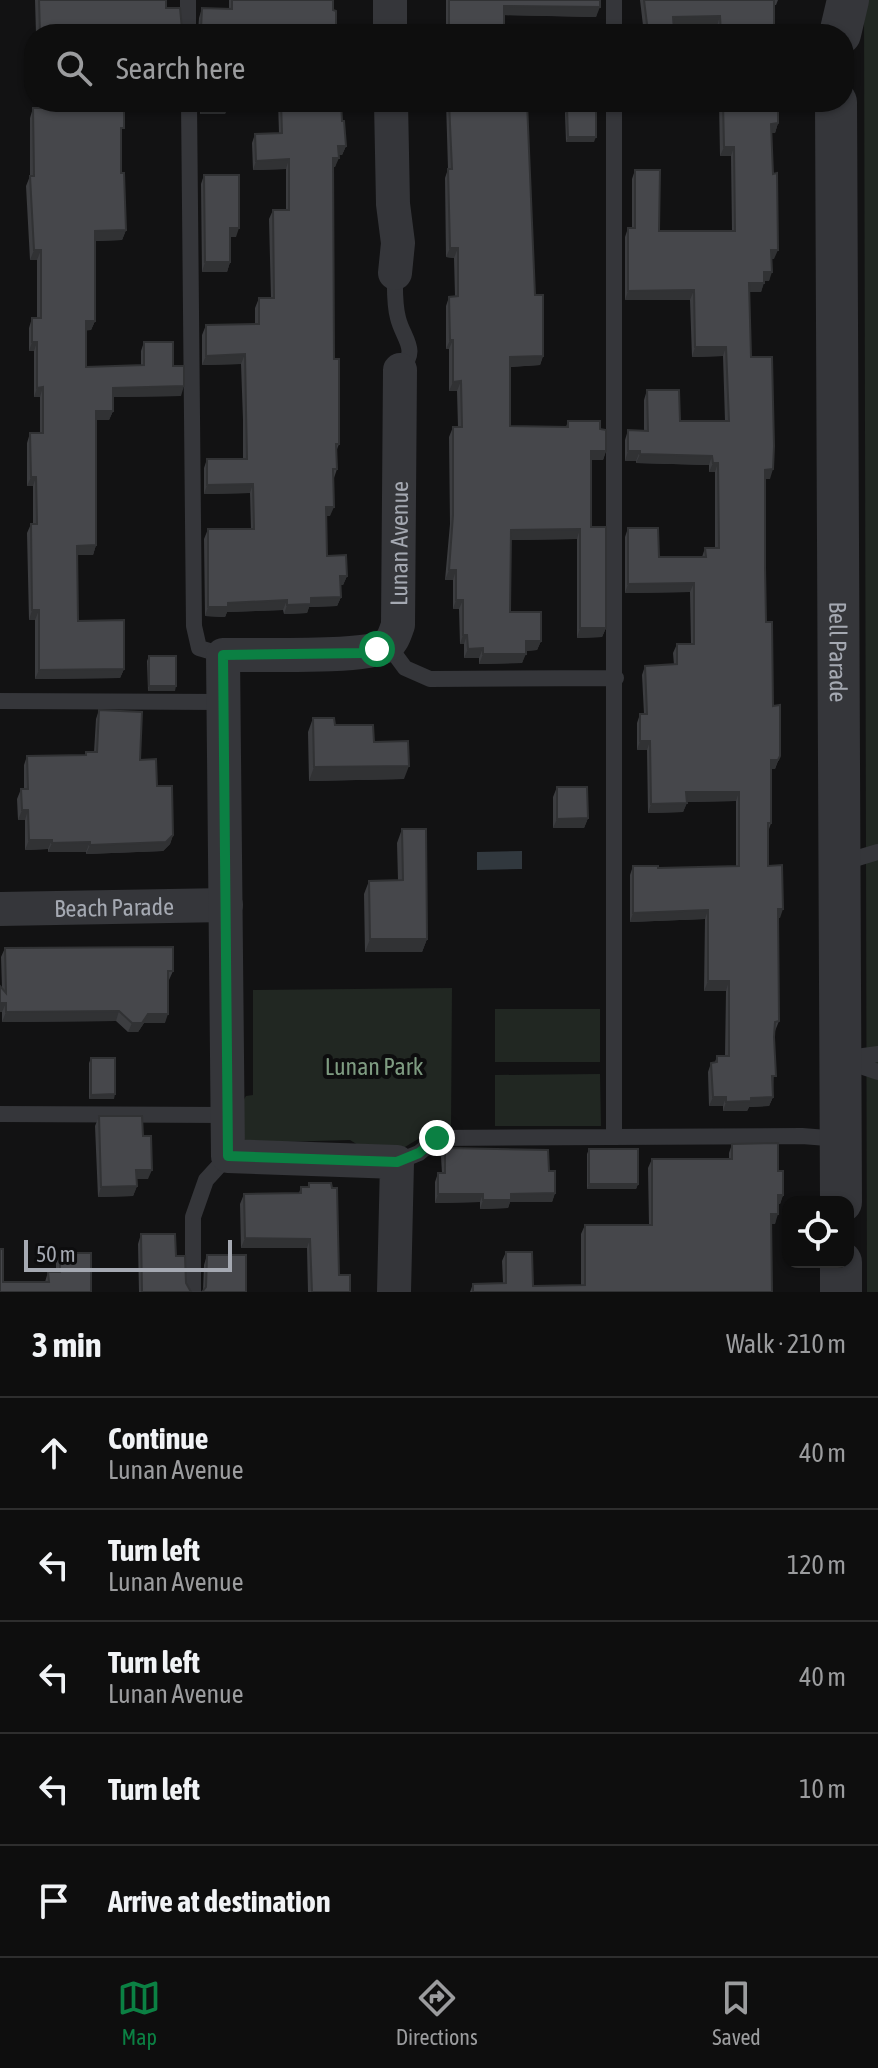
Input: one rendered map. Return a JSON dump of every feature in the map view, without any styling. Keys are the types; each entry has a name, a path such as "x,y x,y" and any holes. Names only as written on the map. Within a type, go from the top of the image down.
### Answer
{"street":[{"path":"390,0 390,24"},
{"path":"826,0 832,24"},
{"path":"842,24 848,0"},
{"name":"Lunan Avenue","path":"391,112 393,204 398,243 395,273"},
{"name":"Bell Parade","path":"836,112 866,1062 841,1139 841,1196"},
{"name":"Lunan Avenue","path":"388,645 398,625 400,370"},
{"path":"388,645 364,653 223,655 226,1115 228,1156 397,1162 394,1292"},
{"name":"Beach Parade","path":"0,909 226,905"},
{"path":"841,1268 841,1292"}],"lane":[{"path":"188,0 188,24"},
{"path":"614,0 614,24"},
{"path":"189,112 194,626 199,648 223,655"},
{"path":"614,112 614,1136"},
{"name":"Lunan Avenue","path":"395,273 398,319 410,351 408,362 400,370"},
{"path":"388,645 405,668 430,679 616,678"},
{"path":"0,701 224,702"},
{"path":"0,1114 226,1115"},
{"path":"397,1162 419,1153 437,1138 802,1136 841,1139"},
{"path":"193,1292 193,1217 206,1180 228,1156"}],"green space":[{"path":"864,0 878,0 878,1292 867,1292"},
{"name":"Lunan Park","path":"452,988 451,1130 433,1130 395,1153 371,1153 350,1140 247,1143 240,1113 246,1096 253,1095 253,990"},
{"path":"495,1009 600,1009 600,1062 495,1062"},
{"path":"600,1074 601,1126 495,1126 495,1075"}],"shaded area":[{"path":"522,851 522,869 477,870 477,852"}],"building":[{"path":"39,0 166,0 166,8 180,8 182,24 40,24"},
{"path":"232,0 333,0 336,24 201,24 202,8 232,9"},
{"path":"449,0 600,0 600,7 504,6 504,24 449,24"},
{"path":"644,0 774,0 774,24 720,24 720,16 673,17 674,24 647,24"},
{"path":"33,112 124,112 121,173 124,173 126,230 95,231 95,321 86,321 86,367 144,365 144,342 173,342 173,366 184,366 184,386 113,388 113,411 96,411 96,545 77,546 78,621 124,620 124,669 39,670 39,610 32,610 31,524 37,524 36,477 31,477 30,433 43,433 43,387 37,388 37,342 32,342 32,318 41,318 41,250 34,250 30,176 34,176"},
{"path":"281,112 342,112 344,121 346,146 338,146 339,158 333,158 334,359 339,359 339,444 336,444 337,469 333,469 334,507 326,507 327,556 346,555 347,576 340,576 341,597 311,598 311,604 287,605 287,600 208,607 208,529 254,529 253,484 207,485 207,459 247,459 245,354 206,356 206,325 259,324 259,298 274,298 273,210 289,210 289,159 256,161 255,134 282,133"},
{"path":"449,112 527,112 535,295 543,295 543,356 510,357 510,426 568,427 568,421 600,421 600,429 606,430 606,451 591,451 591,527 606,527 606,628 580,628 580,529 511,530 510,612 541,612 541,641 526,641 526,654 483,654 483,648 468,649 467,635 463,635 463,600 456,600 456,570 449,570 453,515 453,427 462,427 461,381 453,382 453,340 450,340 449,297 458,296 458,248 450,248 448,169 452,169"},
{"path":"567,112 596,112 596,137 568,137"},
{"path":"723,112 778,112 778,123 771,124 773,174 777,173 778,250 771,250 772,272 764,272 764,283 749,283 751,357 772,357 773,469 765,470 766,622 772,622 773,706 780,705 780,756 778,760 771,760 768,866 782,865 783,909 778,909 779,1021 775,1022 776,1076 772,1076 773,1097 726,1102 726,1097 713,1097 711,1063 717,1062 717,1056 729,1056 729,981 708,981 708,910 633,913 633,866 739,866 739,792 686,792 687,803 651,804 650,741 640,741 640,714 647,714 645,666 677,664 677,644 694,644 694,583 628,584 628,528 658,528 659,557 706,557 705,548 719,548 718,463 713,463 712,456 628,451 628,430 648,431 647,390 679,390 680,421 729,421 726,347 695,347 694,290 628,291 628,228 635,228 635,170 660,170 659,231 735,231 734,147 724,147"},
{"path":"204,175 239,175 239,228 230,228 230,262 205,262"},
{"path":"149,656 176,656 176,686 149,686"},
{"path":"99,710 142,712 140,760 156,759 157,786 172,786 173,835 166,842 90,845 90,842 29,840 28,810 22,810 21,789 28,789 27,756 97,752"},
{"path":"313,718 334,718 335,725 373,725 374,742 408,741 409,766 314,767"},
{"path":"557,787 587,787 588,818 557,819"},
{"path":"402,829 426,829 427,939 370,939 369,881 403,880"},
{"path":"173,947 173,971 168,971 168,1014 148,1014 142,1023 132,1023 119,1011 6,1012 6,1003 0,1003 0,986 6,993 5,948"},
{"path":"91,1058 115,1058 115,1094 91,1095"},
{"path":"99,1116 142,1116 143,1136 151,1136 152,1170 136,1170 137,1186 101,1187"},
{"path":"778,1143 778,1171 783,1171 783,1195 778,1195 778,1214 771,1214 772,1292 473,1292 473,1284 506,1283 506,1252 532,1252 533,1286 585,1285 585,1225 652,1225 652,1159 732,1159 732,1144"},
{"path":"445,1148 548,1150 549,1171 555,1171 555,1193 511,1194 511,1200 483,1200 483,1194 438,1194 438,1173 445,1173"},
{"path":"589,1149 638,1149 638,1184 589,1184"},
{"path":"309,1183 331,1183 332,1188 337,1188 339,1275 350,1275 350,1292 312,1292 310,1239 245,1238 244,1194 301,1193 301,1187 309,1187"},
{"path":"141,1234 175,1234 176,1256 185,1256 186,1283 191,1292 142,1292"},
{"path":"0,1249 3,1249 3,1282 49,1282 48,1272 60,1272 60,1253 91,1253 91,1292 0,1292"},
{"path":"207,1255 246,1255 246,1292 202,1292 206,1287"}],"route":[{"path":"377,649 364,653 223,655 228,1156 397,1162 419,1153 437,1138"}]}
